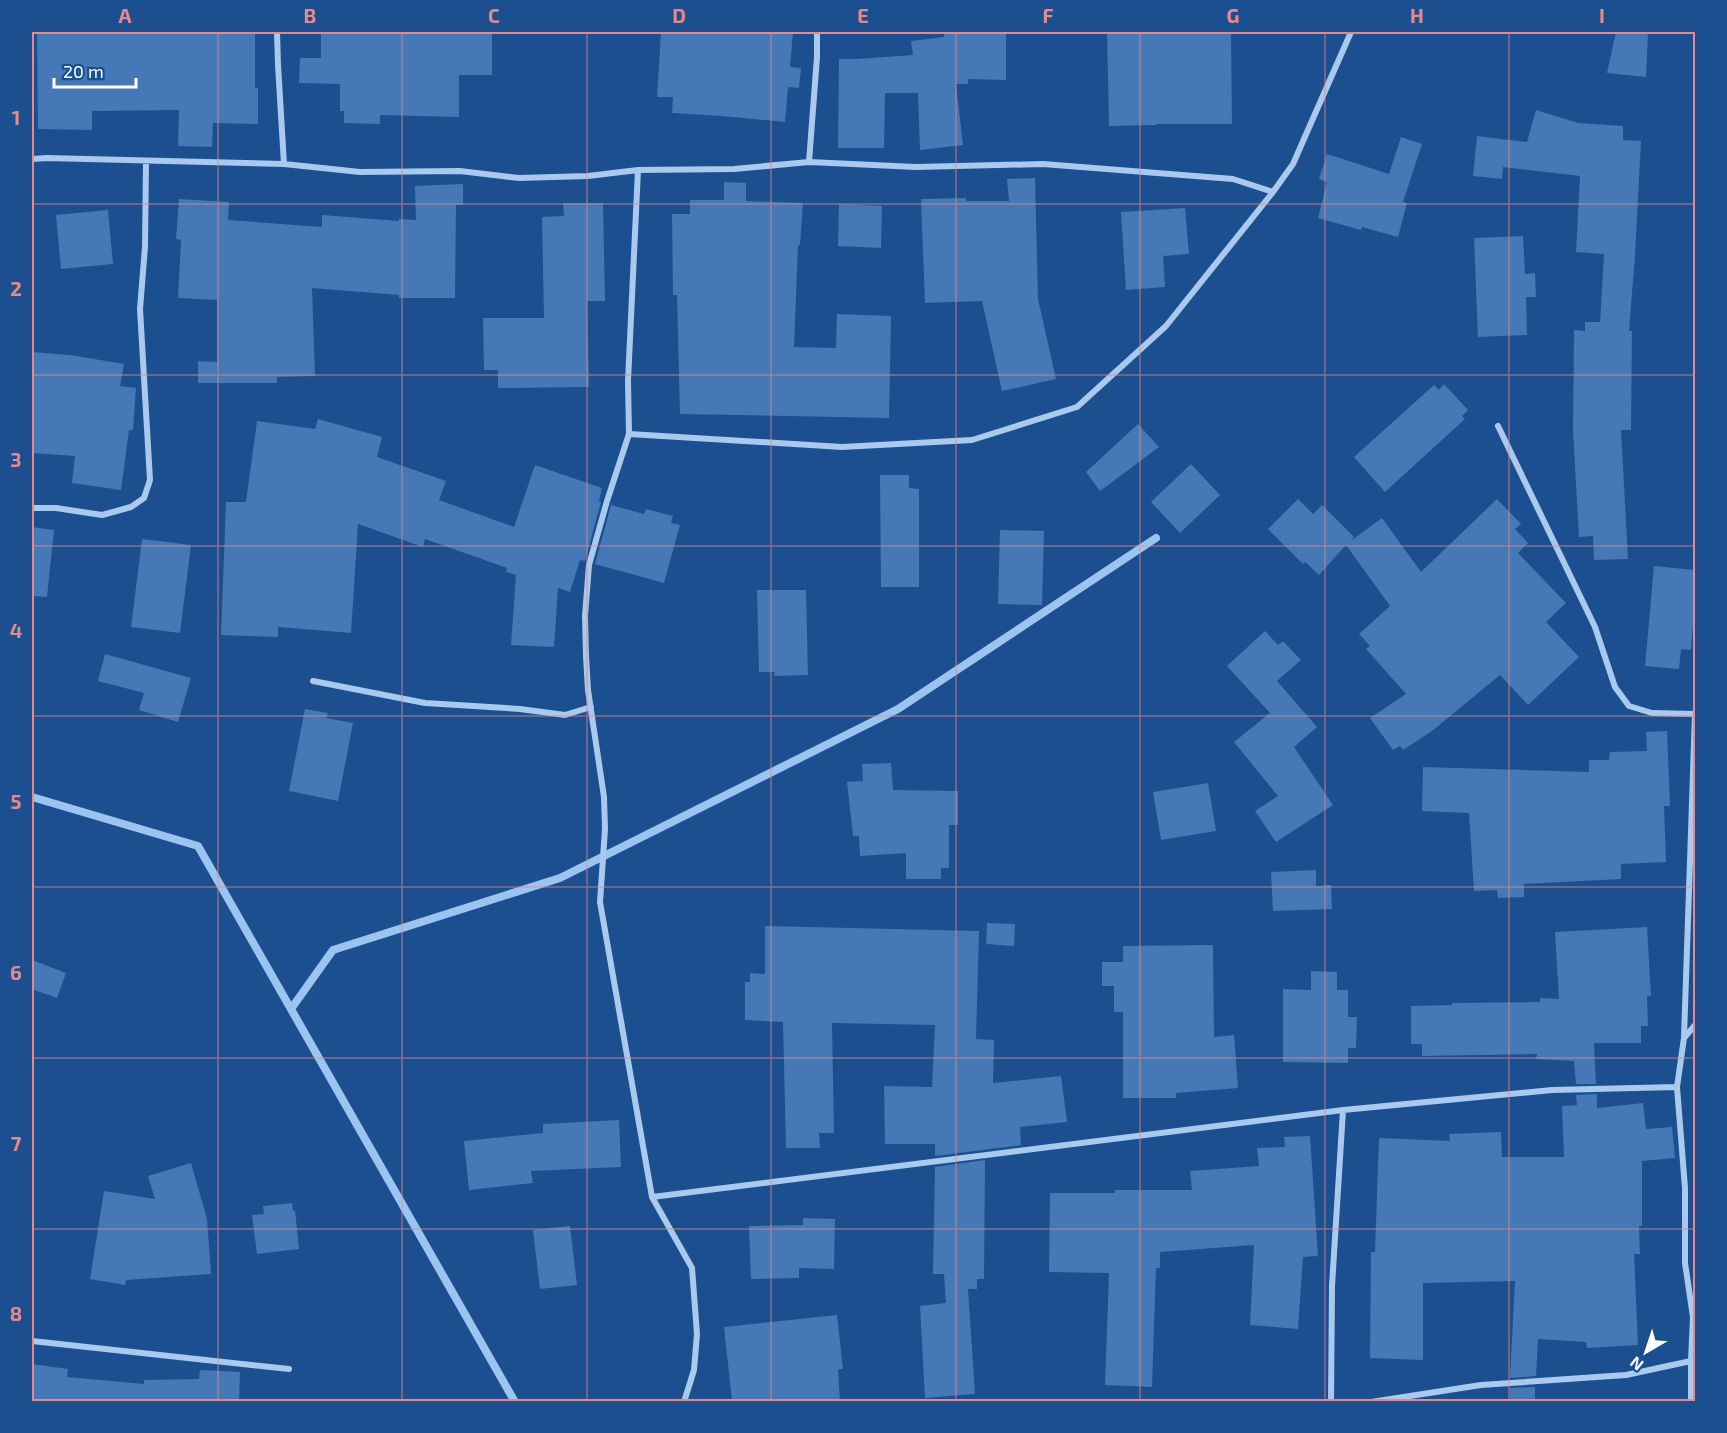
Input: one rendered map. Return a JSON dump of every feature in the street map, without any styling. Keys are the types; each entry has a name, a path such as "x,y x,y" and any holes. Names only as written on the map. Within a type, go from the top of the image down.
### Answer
{"street":[{"path":"277,32 284,164"},
{"path":"808,162 817,32"},
{"path":"629,434 842,447 972,440 1077,407 1166,326 1273,192 1293,164 1351,32"},
{"path":"32,159 284,164 360,172 460,171 519,178 588,176 638,170 734,169 808,162 916,168 1043,164 1233,179 1273,192"},
{"path":"32,508 56,508 102,515 131,507 144,498 150,480 140,309 145,247 146,161"},
{"path":"638,170 628,381 629,434 589,565 585,616 588,690 604,797 605,829 600,902 652,1197 692,1268 697,1334 694,1370 684,1401"},
{"path":"1498,426 1595,627 1614,687 1629,706 1652,713 1695,714 1684,1038 1677,1087 1685,1188 1685,1263 1694,1317 1691,1401"},
{"path":"313,681 425,703 520,709 565,715 591,707"},
{"path":"1684,1038 1695,1024"},
{"path":"652,1197 1343,1110 1552,1090 1677,1087"},
{"path":"1331,1401 1332,1286 1343,1110"},
{"path":"32,1341 289,1369"},
{"path":"1371,1401 1481,1385 1626,1375 1691,1361"}],"building":[{"path":"37,32 255,32 255,88 258,88 258,124 213,123 212,147 178,146 179,110 92,111 92,130 38,129"},
{"path":"321,32 492,32 492,75 459,75 459,117 380,115 380,124 344,123 344,111 340,111 340,84 299,83 300,58 321,58"},
{"path":"661,32 793,32 790,67 801,68 799,88 788,87 785,122 672,113 673,97 657,97"},
{"path":"1616,32 1648,32 1646,77 1607,73"},
{"path":"944,33 1006,33 1006,80 968,79 968,84 956,84 963,145 920,150 918,93 885,93 884,148 838,148 839,59 913,55 911,41 944,37"},
{"path":"1107,33 1231,33 1232,124 1109,126"},
{"path":"1536,110 1578,123 1623,126 1623,140 1641,141 1629,331 1632,331 1631,430 1621,430 1628,559 1594,560 1593,536 1579,537 1573,429 1574,330 1585,331 1585,322 1600,322 1604,254 1576,252 1580,176 1503,167 1502,179 1473,176 1477,136 1527,142"},
{"path":"1401,137 1422,144 1403,202 1407,203 1398,237 1318,218 1327,182 1319,179 1327,154 1389,174"},
{"path":"1035,178 1038,299 1056,379 1002,391 982,301 925,303 921,199 966,198 966,201 1009,201 1007,179"},
{"path":"724,182 746,183 746,201 803,203 800,245 798,245 794,347 836,348 837,314 891,316 889,418 680,414 677,295 673,295 672,214 690,214 690,200 724,200"},
{"path":"463,184 463,205 456,205 455,298 399,298 399,295 312,288 315,376 277,377 277,383 198,383 198,361 217,362 217,300 178,298 181,240 176,239 179,199 229,202 228,220 322,227 322,215 399,221 399,219 416,220 415,186"},
{"path":"563,203 603,203 605,301 587,301 589,387 498,388 498,370 484,370 483,318 544,318 542,217 564,216"},
{"path":"839,204 882,206 881,248 838,246"},
{"path":"1185,208 1189,254 1163,256 1165,287 1126,290 1121,212"},
{"path":"108,210 113,264 61,269 56,215"},
{"path":"1523,236 1525,274 1535,273 1536,297 1526,297 1527,335 1478,337 1474,238"},
{"path":"32,352 70,355 124,364 120,386 136,388 133,430 129,430 121,490 72,483 75,456 32,453"},
{"path":"1444,384 1468,410 1462,416 1465,419 1385,492 1354,457 1434,385 1439,390"},
{"path":"318,419 382,437 377,457 446,481 439,500 514,527 535,465 602,488 599,501 601,502 585,561 580,560 570,592 558,588 554,647 511,645 516,575 506,572 507,568 425,539 423,547 358,524 351,633 278,627 278,637 221,635 226,502 246,502 257,421 315,429"},
{"path":"1138,424 1159,447 1100,491 1086,472"},
{"path":"1191,464 1220,495 1180,533 1151,502"},
{"path":"880,475 909,475 909,488 919,489 919,587 881,587"},
{"path":"1298,499 1313,514 1322,505 1354,537 1352,540 1382,518 1421,572 1497,499 1521,524 1515,529 1528,543 1518,553 1566,603 1546,622 1579,657 1528,705 1500,675 1432,731 1403,750 1400,746 1393,750 1370,718 1406,694 1366,649 1370,646 1359,634 1390,606 1346,545 1319,575 1305,562 1303,564 1268,529"},
{"path":"611,505 644,514 646,509 673,516 671,523 680,525 664,583 595,564"},
{"path":"32,527 54,530 47,597 32,596"},
{"path":"1000,530 1044,531 1042,605 998,604"},
{"path":"142,539 191,545 180,633 131,627"},
{"path":"1654,566 1695,570 1691,650 1681,649 1679,669 1645,666"},
{"path":"757,590 806,590 808,675 774,676 775,672 759,672"},
{"path":"1265,631 1278,645 1283,641 1301,660 1277,681 1317,727 1294,747 1333,805 1276,842 1255,811 1278,796 1234,742 1270,713 1227,666"},
{"path":"105,654 191,678 178,722 139,710 144,693 98,681"},
{"path":"305,709 328,713 326,718 353,723 338,801 289,791"},
{"path":"1667,731 1670,806 1664,806 1666,862 1621,864 1621,879 1524,884 1524,897 1498,898 1497,890 1474,891 1469,813 1422,811 1423,767 1589,772 1589,760 1609,760 1610,752 1647,751 1646,732"},
{"path":"891,763 893,790 958,791 958,825 949,825 949,868 941,868 941,879 906,879 906,853 860,856 859,836 853,836 847,782 863,781 862,764"},
{"path":"1208,783 1216,831 1161,840 1153,792"},
{"path":"1316,870 1316,886 1331,885 1332,909 1273,911 1271,872"},
{"path":"987,923 1015,924 1014,946 986,944"},
{"path":"765,926 979,931 976,1039 994,1040 993,1083 1061,1076 1067,1122 1020,1127 1021,1145 935,1156 935,1144 885,1144 884,1086 932,1087 935,1025 832,1023 834,1133 819,1133 820,1148 786,1148 783,1022 745,1020 745,982 750,982 750,973 765,974"},
{"path":"1647,927 1651,996 1647,996 1648,1026 1641,1026 1641,1043 1594,1043 1596,1084 1576,1084 1574,1061 1536,1059 1537,1054 1422,1056 1422,1044 1411,1044 1411,1006 1540,1002 1540,998 1559,999 1555,932"},
{"path":"1213,945 1214,1037 1234,1035 1238,1088 1176,1093 1176,1098 1123,1098 1123,1012 1114,1012 1114,986 1102,986 1102,962 1123,962 1123,946"},
{"path":"32,960 66,973 57,998 32,989"},
{"path":"1311,971 1337,972 1337,990 1348,990 1348,1017 1357,1017 1356,1048 1348,1048 1348,1063 1283,1062 1283,989 1311,990"},
{"path":"1597,1094 1597,1108 1643,1103 1646,1129 1672,1127 1675,1158 1642,1161 1640,1254 1634,1254 1638,1345 1587,1348 1586,1342 1538,1339 1536,1376 1510,1378 1515,1281 1423,1283 1423,1360 1370,1358 1371,1252 1375,1252 1379,1138 1450,1141 1449,1134 1501,1132 1502,1157 1564,1157 1562,1106 1577,1105 1576,1095"},
{"path":"619,1120 621,1167 531,1171 533,1183 469,1190 464,1141 543,1133 543,1124"},
{"path":"1310,1136 1318,1256 1303,1257 1298,1329 1250,1325 1254,1245 1160,1252 1160,1268 1156,1268 1152,1387 1105,1385 1109,1273 1049,1272 1050,1193 1192,1190 1190,1171 1259,1166 1257,1148 1285,1147 1284,1137"},
{"path":"985,1160 984,1279 977,1279 977,1289 968,1289 975,1394 925,1398 920,1306 946,1303 944,1274 933,1274 935,1167"},
{"path":"191,1163 207,1219 211,1274 126,1280 125,1285 90,1279 104,1191 155,1199 148,1176"},
{"path":"292,1203 293,1211 295,1210 299,1249 257,1254 252,1215 264,1214 263,1206"},
{"path":"803,1218 835,1219 834,1269 799,1268 799,1278 751,1279 749,1226 803,1225"},
{"path":"570,1226 577,1285 540,1289 533,1230"},
{"path":"837,1315 843,1369 838,1369 840,1401 732,1401 724,1327"},
{"path":"32,1364 68,1369 67,1377 144,1384 144,1380 199,1379 200,1370 240,1372 239,1401 32,1401"},
{"path":"1535,1387 1535,1401 1510,1401 1510,1388"}],"waterway":[{"path":"291,1009 333,950 560,878 898,709 1156,538"},
{"path":"32,797 198,846 515,1402"}]}
